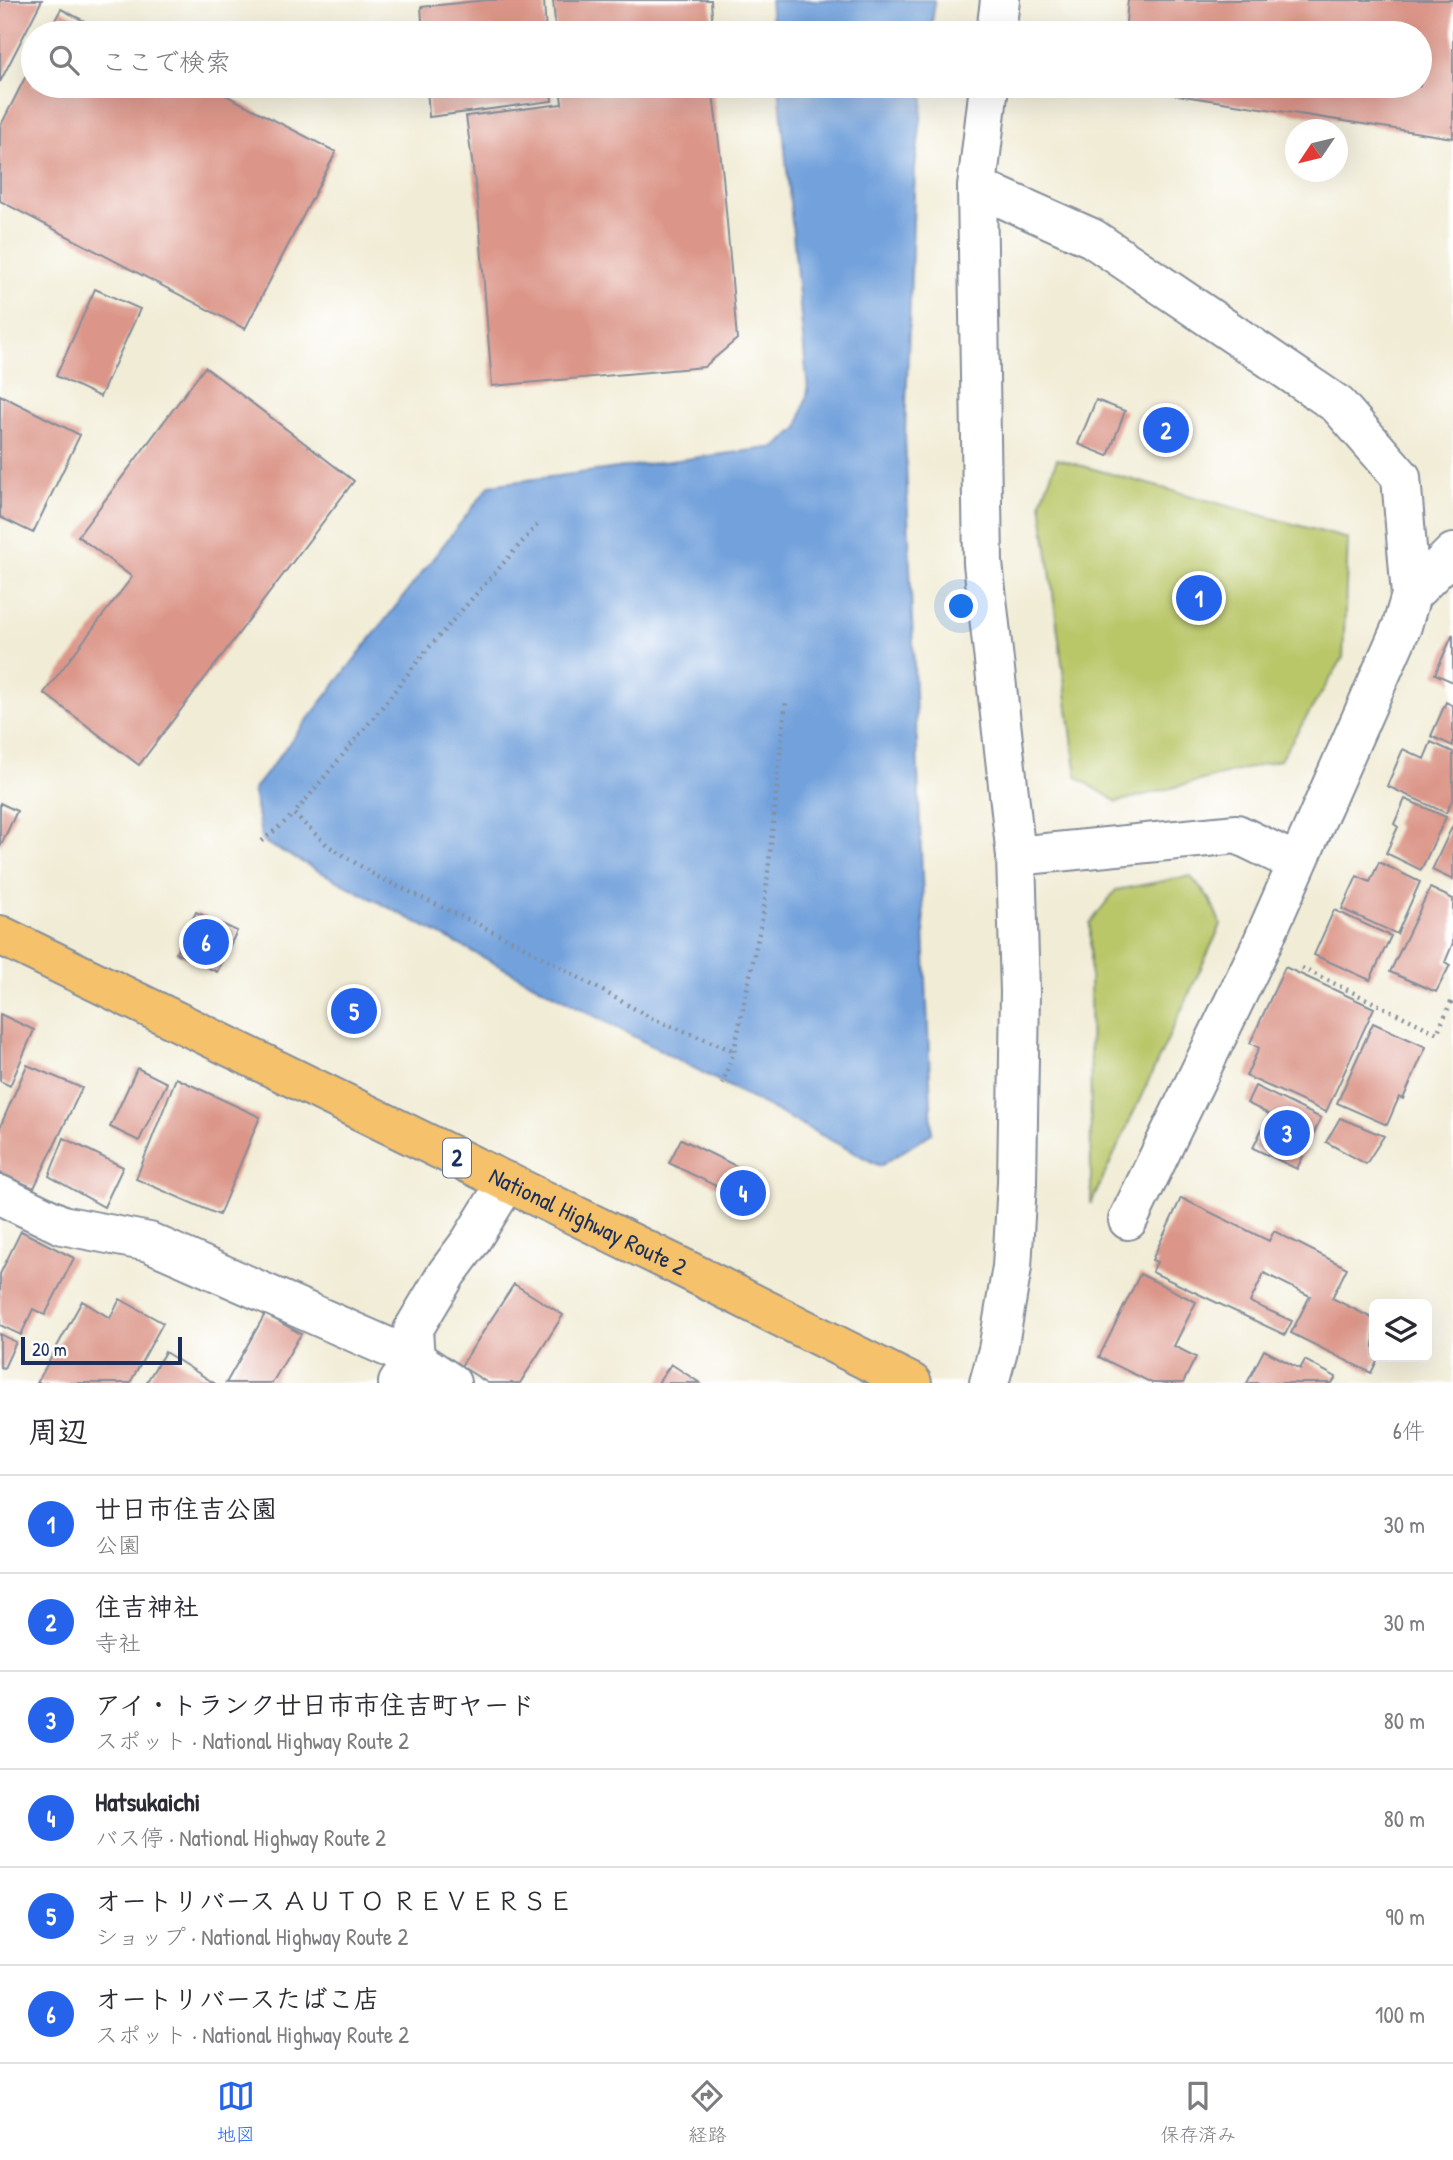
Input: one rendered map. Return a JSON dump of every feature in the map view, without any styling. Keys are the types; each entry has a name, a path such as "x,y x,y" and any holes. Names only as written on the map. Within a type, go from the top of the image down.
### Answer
{"highway":[{"name":"National Highway Route 2","path":"0,935 508,1182 912,1383"}],"street":[{"path":"997,21 1000,0"},
{"path":"988,98 977,187 983,563 1016,856 1020,992 1017,1183 1012,1267 998,1350 989,1383"},
{"path":"977,187 1092,238 1338,405 1401,477 1410,595 1402,626 1260,948 1129,1220"},
{"path":"1410,595 1453,552"},
{"path":"1016,856 1237,834 1297,863"},
{"path":"406,1371 413,1329 508,1182"},
{"path":"0,1195 62,1225 149,1242 406,1371 450,1383"}],"path":[{"path":"262,841 293,814 425,652 537,525"},
{"path":"722,1084 734,1051 764,909 786,700"},
{"path":"293,814 327,845 376,876 517,943 653,1019 734,1051"},
{"path":"1260,948 1437,1033 1453,998"}],"green space":[{"path":"1057,459 1348,539 1343,658 1280,760 1117,802 1077,777 1041,502"},
{"path":"1190,876 1210,899 1221,925 1091,1204 1090,923 1116,890"}],"water":[{"path":"770,0 935,0 932,21 772,21"},
{"path":"780,98 924,98 915,168 905,435 932,1133 880,1166 262,841 253,790 490,485 776,447 798,428 808,391"}],"building":[{"path":"0,0 42,0 31,21 21,21 21,41 0,82"},
{"path":"487,0 544,0 545,21 422,21 421,7"},
{"path":"553,0 711,0 712,21 555,21"},
{"path":"1128,0 1453,0 1453,138 1348,122 1348,119 1331,119 1197,98 1432,98 1432,21 1126,21"},
{"path":"61,9 84,21 54,21"},
{"path":"21,86 21,98 231,98 336,152 245,329 0,201 0,127"},
{"path":"428,98 552,98 552,101 429,117"},
{"path":"561,98 713,98 737,339 704,367 492,386 478,206 466,116 562,104"},
{"path":"95,289 140,309 100,397 56,376"},
{"path":"205,367 354,481 139,765 44,693 132,577 78,536"},
{"path":"0,395 80,435 33,533 0,517"},
{"path":"1096,400 1125,411 1108,456 1078,444"},
{"path":"1156,409 1187,422 1176,451 1145,438"},
{"path":"1453,634 1453,682 1435,674"},
{"path":"1446,702 1453,706 1453,746 1431,736"},
{"path":"1431,742 1453,752 1453,798 1446,813 1387,786 1403,749 1424,759"},
{"path":"1405,799 1446,817 1421,870 1386,853 1398,827 1394,824"},
{"path":"0,803 17,811 0,847"},
{"path":"1453,825 1453,880 1432,870"},
{"path":"1379,862 1420,882 1397,934 1342,909 1357,876 1370,882"},
{"path":"1430,888 1453,899 1453,943 1445,962 1450,965 1436,992 1390,972"},
{"path":"1334,910 1391,936 1370,980 1314,955"},
{"path":"196,912 237,931 217,972 176,953"},
{"path":"1285,967 1374,1008 1326,1112 1246,1076 1259,1048 1250,1043"},
{"path":"0,1014 34,1030 10,1086 0,1081"},
{"path":"1373,1023 1426,1047 1403,1099 1399,1097 1387,1125 1337,1103"},
{"path":"27,1065 82,1088 34,1188 0,1173 0,1127"},
{"path":"137,1068 167,1083 139,1141 110,1127"},
{"path":"176,1078 260,1117 219,1215 136,1179"},
{"path":"1255,1086 1321,1118 1297,1169 1253,1148 1269,1114 1247,1103"},
{"path":"1340,1118 1384,1136 1366,1164 1326,1142"},
{"path":"64,1138 123,1167 104,1207 49,1176"},
{"path":"681,1139 746,1171 734,1195 669,1163"},
{"path":"1181,1198 1269,1241 1274,1231 1347,1268 1332,1298 1369,1316 1369,1362 1376,1362 1371,1373 1291,1333 1310,1296 1264,1273 1250,1302 1292,1321 1285,1335 1152,1272 1157,1262 1152,1260"},
{"path":"21,1231 74,1258 45,1315 33,1309 21,1335 0,1325 0,1274"},
{"path":"1140,1274 1196,1302 1174,1346 1196,1357 1183,1383 1152,1383 1099,1357"},
{"path":"514,1284 563,1315 520,1383 488,1383 461,1366"},
{"path":"120,1299 163,1323 130,1383 37,1383 82,1301 110,1318"},
{"path":"265,1314 301,1334 272,1383 226,1383"},
{"path":"0,1334 16,1342 4,1368 0,1367"},
{"path":"1264,1350 1300,1369 1305,1360 1336,1377 1332,1383 1247,1383"},
{"path":"165,1352 214,1383 146,1383"},
{"path":"671,1364 700,1383 658,1383"}],"place":[{"name":"住吉神社","path":"1166,430"},
{"name":"廿日市住吉公園","path":"1199,598"},
{"name":"オートリバースたばこ店","path":"206,942"},
{"name":"オートリバース ＡＵＴＯ ＲＥＶＥＲＳＥ","path":"354,1011"},
{"name":"アイ・トランク廿日市市住吉町ヤード","path":"1287,1133"},
{"name":"Hatsukaichi","path":"743,1193"}]}
